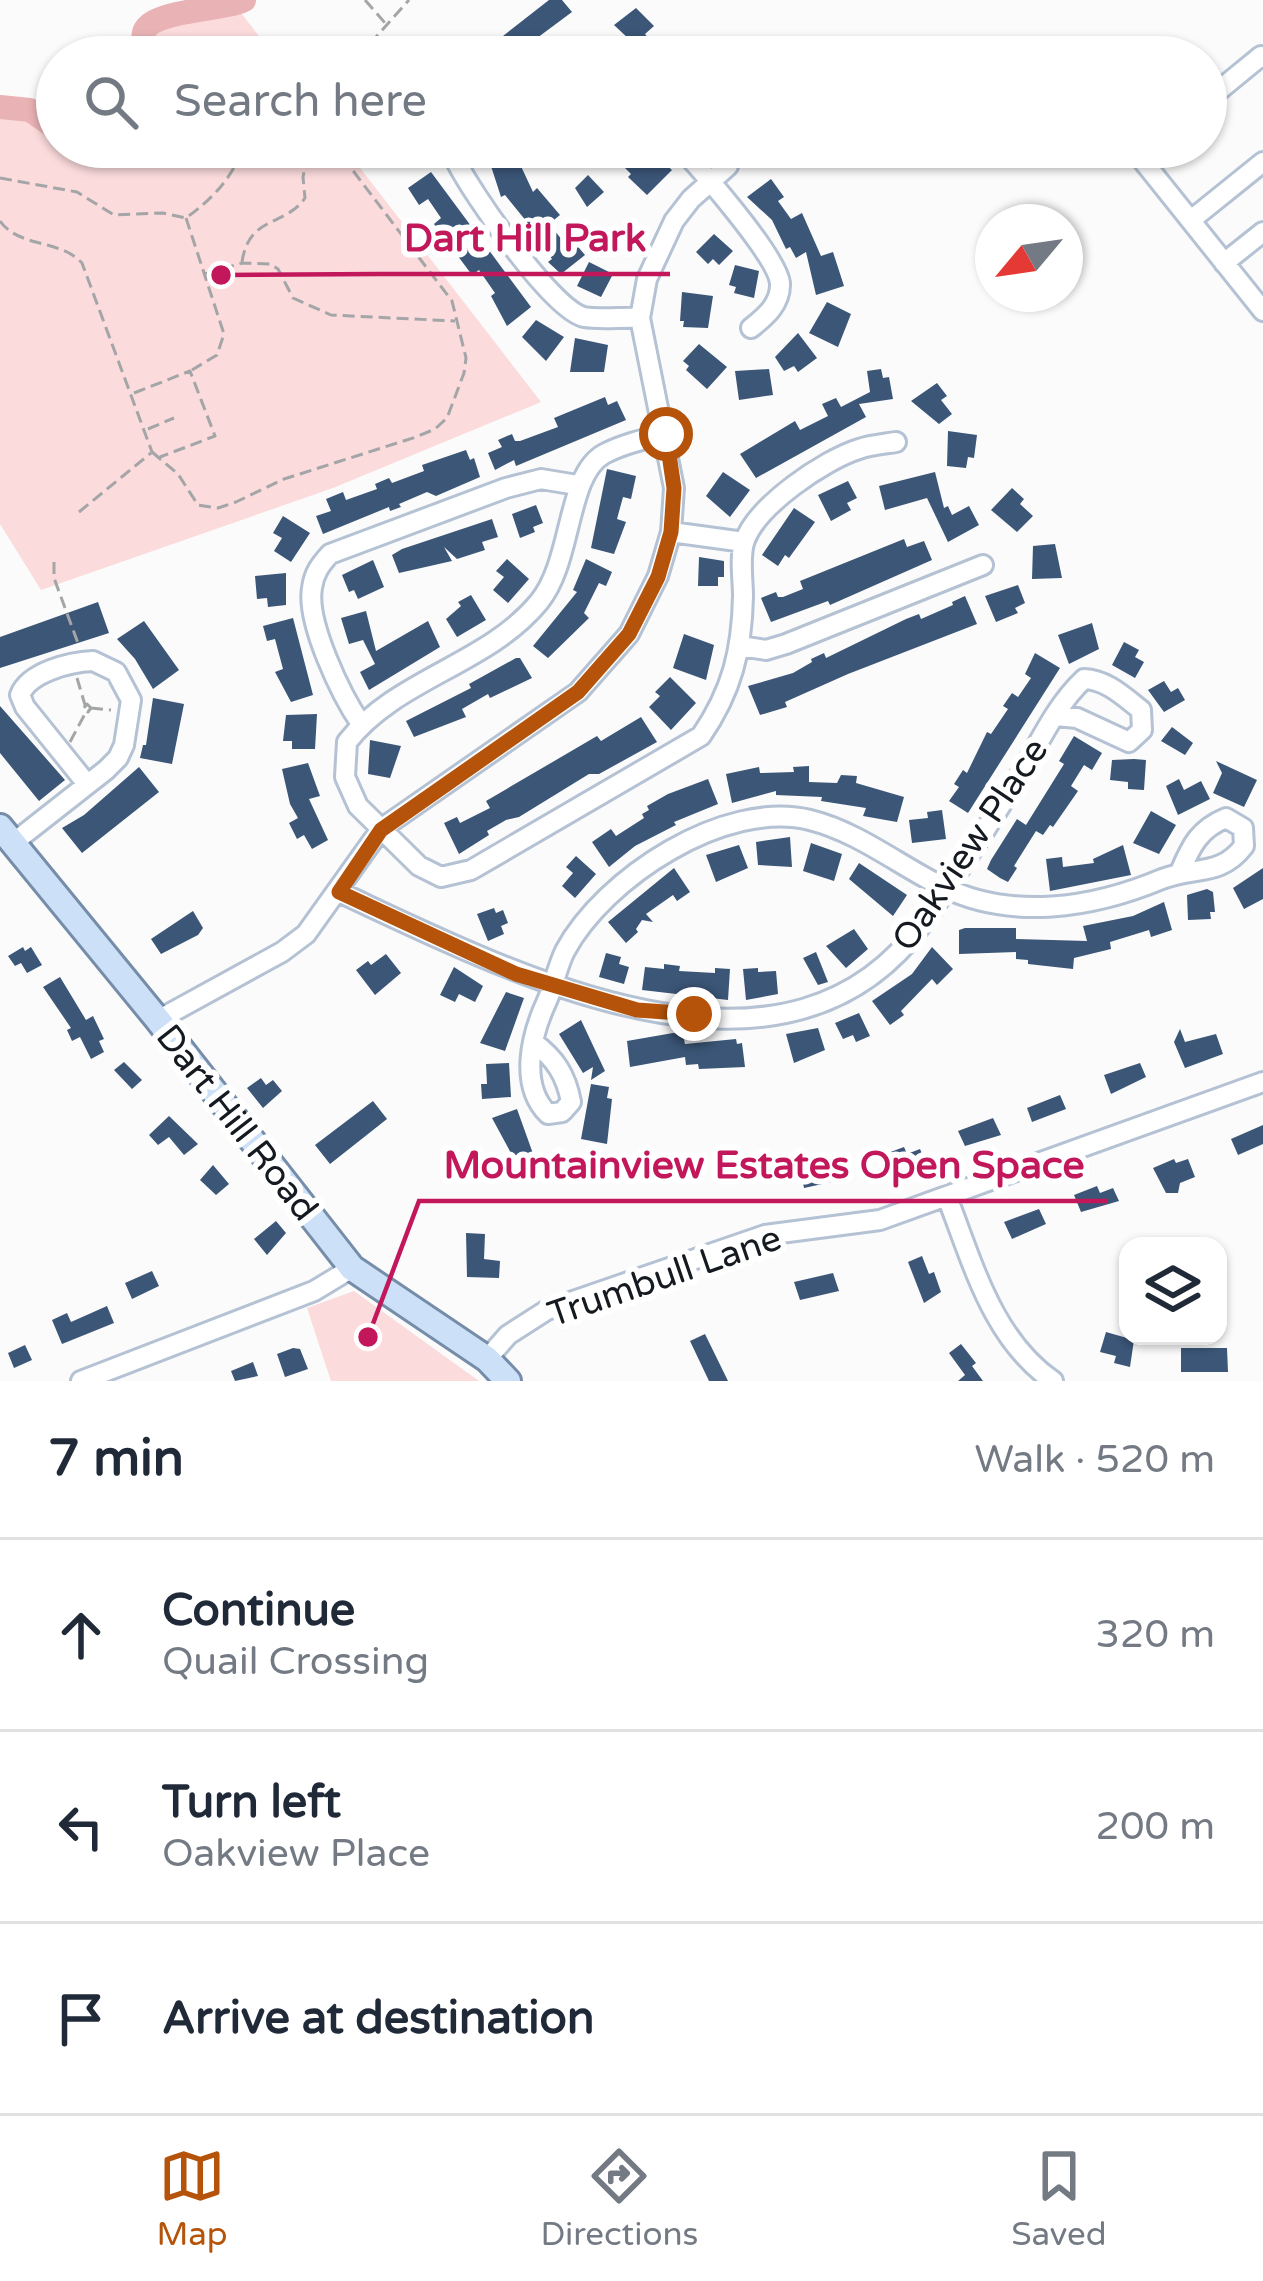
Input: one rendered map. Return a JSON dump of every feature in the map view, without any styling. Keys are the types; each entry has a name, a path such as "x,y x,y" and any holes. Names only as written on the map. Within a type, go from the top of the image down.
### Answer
{"main road":[{"name":"Dart Hill Road","path":"7,835 352,1268 487,1359 508,1381"}],"street":[{"path":"1227,83 1263,58"},
{"path":"1191,220 1263,162"},
{"path":"460,168 468,187 556,300 580,316 640,318"},
{"path":"699,168 770,261 780,284 773,309 751,328"},
{"path":"158,1020 306,934 381,830 578,692 605,664 646,603 671,532 674,488 640,318 647,279 666,236 691,199 726,168"},
{"path":"1149,168 1261,305"},
{"path":"1224,262 1263,232"},
{"path":"666,434 600,455 577,484 562,559 543,598 514,628 483,652 380,709 347,742 345,777 358,806 419,866 441,877 471,870 701,736 721,706 740,646 744,542 764,511 794,485 856,449 896,442"},
{"path":"361,724 343,698 310,594 316,571 330,554 506,488 541,479 577,484"},
{"path":"671,532 744,542"},
{"path":"740,646 766,650 786,644 983,565"},
{"path":"7,835 88,784 118,758 131,700 127,687 108,665 78,663 39,675 23,686 20,695 88,784"},
{"name":"Oakview Place","path":"339,892 516,974 637,1010 786,1015 828,1002 862,984 902,952 1055,716 1084,679 1096,680 1141,710 1142,730 1129,742 1077,718 1055,716"},
{"path":"533,1042 564,953 594,909 641,867 724,828 770,817 808,819 854,836 946,889 1026,907 1076,906 1122,896 1180,872"},
{"name":"Trumbull Lane","path":"487,1359 508,1335 547,1310 765,1234 880,1220 1263,1082"},
{"path":"947,1197 995,1316 1012,1342 1053,1381"},
{"path":"81,1381 314,1292 352,1268"}],"path":[{"path":"365,0 387,24"},
{"path":"376,36 409,0"},
{"path":"0,178 77,192 114,215 163,213 186,218 214,197 236,168"},
{"path":"242,263 249,237 278,215 299,207 305,198 305,168"},
{"path":"0,221 13,235 71,251 82,262 152,452 178,474 198,505 218,508 284,479 435,429 447,418 466,366 452,301 351,168"},
{"path":"130,394 208,363 224,343 186,218"},
{"path":"205,274 242,263 274,266 293,298 332,315 457,320"},
{"path":"159,458 215,436 190,371"},
{"path":"145,430 174,418"},
{"path":"79,512 152,452"},
{"path":"54,562 87,708 75,738 61,750"},
{"path":"87,708 113,711"}],"shaded area":[{"path":"235,5 259,36 144,36 150,22"},
{"path":"0,107 36,115 36,168 360,168 541,402 333,488 41,590 0,524"},
{"path":"354,1291 479,1381 331,1381 307,1308"}],"building":[{"path":"549,0 562,0 572,12 540,36 503,36"},
{"path":"636,8 654,26 647,36 626,36 614,25"},
{"path":"492,168 522,168 533,192 537,188 560,215 549,224 568,247 574,242 585,255 561,274 548,262 552,259 544,243 505,195 501,197"},
{"path":"625,168 672,170 647,195 628,177 631,174"},
{"path":"431,172 531,307 507,326 491,296 495,293 479,270 472,275 434,224 441,218 428,199 419,205 408,188"},
{"path":"588,175 604,192 587,207 575,188"},
{"path":"771,179 791,219 802,213 821,256 833,252 844,286 816,295 806,252 796,258 790,247 786,249 772,220 747,197"},
{"path":"714,234 733,251 719,265 713,259 708,264 696,252"},
{"path":"589,262 613,274 601,297 577,286"},
{"path":"735,265 759,271 754,298 734,293 736,287 729,285"},
{"path":"682,292 713,296 708,328 683,327"},
{"path":"827,302 851,314 838,347 809,333"},
{"path":"536,320 564,337 546,361 522,337"},
{"path":"798,333 817,358 798,372 794,366 784,371 775,357"},
{"path":"575,338 608,345 604,372 570,372"},
{"path":"699,344 727,367 707,389 683,361"},
{"path":"769,369 773,395 739,400 735,371"},
{"path":"881,369 883,378 889,377 893,399 859,404 866,417 756,478 740,454 795,421 800,430 828,416 822,404 836,398 841,407 870,392 867,371"},
{"path":"937,383 947,396 941,400 952,414 939,424 911,401"},
{"path":"605,397 608,405 617,401 626,420 516,466 514,460 495,470 488,453 502,447 498,440 512,434 520,441 558,427 554,418"},
{"path":"948,431 977,435 974,458 968,457 966,468 947,466"},
{"path":"466,450 480,477 436,496 427,492 399,504 401,507 390,511 389,507 323,534 316,516 331,511 326,499 343,492 346,500 377,489 375,484 389,478 392,483 424,471 422,465"},
{"path":"607,469 636,476 631,499 623,497 617,519 626,522 614,554 591,548"},
{"path":"723,472 750,490 730,517 706,496"},
{"path":"935,472 944,508 948,506 952,515 969,506 979,525 948,542 927,498 885,510 879,486"},
{"path":"848,481 857,498 847,503 851,510 831,521 818,495"},
{"path":"1012,488 1033,516 1017,532 991,510"},
{"path":"536,505 543,523 520,538 512,514"},
{"path":"794,508 815,522 778,566 762,555"},
{"path":"283,516 310,533 291,562 274,551 282,538 273,533"},
{"path":"492,519 498,537 482,542 485,550 457,559 444,547 452,561 399,573 392,555 402,549"},
{"path":"904,539 907,547 924,541 932,560 830,605 828,601 771,622 761,598 776,592 783,597 803,589 800,581"},
{"path":"1055,544 1062,578 1032,579 1033,546"},
{"path":"699,557 724,561 724,577 718,577 718,586 698,586"},
{"path":"507,559 529,579 508,603 493,590 504,577 496,571"},
{"path":"586,559 612,572 606,586 599,583 584,613 589,618 548,658 533,646 577,592 573,590"},
{"path":"373,560 384,587 358,599 354,590 349,592 342,575"},
{"path":"286,573 286,605 268,607 267,598 257,599 255,576"},
{"path":"1018,585 1025,603 1015,608 1018,613 996,622 985,596"},
{"path":"471,595 486,620 457,637 446,619 461,606 458,602"},
{"path":"965,596 977,624 848,674 785,702 787,707 760,715 748,686 793,673 824,653 826,658"},
{"path":"98,602 109,633 0,668 0,637"},
{"path":"366,611 376,651 428,621 440,647 369,690 360,672 375,664 363,640 349,644 341,618"},
{"path":"293,618 313,695 291,702 275,672 283,669 275,639 267,641 263,626"},
{"path":"144,621 179,670 153,689 117,639"},
{"path":"1092,623 1099,649 1069,664 1058,635"},
{"path":"684,634 714,645 706,680 673,668"},
{"path":"1124,642 1139,650 1135,657 1144,662 1135,678 1112,665"},
{"path":"1035,653 1060,668 968,813 949,801 959,787 954,784 963,770 967,773 987,732 991,734 1008,709 1003,706 1012,693 1018,697 1031,678 1025,674"},
{"path":"516,658 532,678 462,709 466,717 414,737 406,721 471,688 469,684"},
{"path":"670,677 696,703 671,730 649,707 660,696 655,692"},
{"path":"1164,681 1171,692 1178,688 1185,700 1164,712 1148,690"},
{"path":"153,698 184,704 172,764 140,758"},
{"path":"0,706 65,780 39,801 0,753"},
{"path":"317,714 315,749 292,749 292,741 283,741 286,715"},
{"path":"641,717 657,742 506,820 459,854 444,823 457,817 460,823 490,808 486,801 597,736 601,741"},
{"path":"1172,727 1193,743 1185,755 1161,741"},
{"path":"1074,736 1102,753 1092,770 1084,765 1071,786 1078,791 1053,827 1043,835 1036,831 1008,882 987,869 991,860 1017,819 1026,825 1064,764 1059,761"},
{"path":"370,740 401,746 390,778 368,774"},
{"path":"1112,760 1146,760 1144,790 1110,780"},
{"path":"1216,761 1257,780 1244,807 1213,793 1222,773"},
{"path":"308,763 320,796 309,799 328,840 312,849 304,835 297,839 289,823 298,818 282,769"},
{"path":"809,766 809,782 837,783 841,775 857,776 856,783 904,797 897,822 863,816 866,808 821,801 822,797 776,795 776,791 732,803 726,774 759,767 760,773 794,772 793,767"},
{"path":"139,767 159,792 82,853 62,828"},
{"path":"708,779 718,804 674,822 676,825 635,846 609,867 592,842 611,829 616,836 644,818 647,806"},
{"path":"1179,779 1184,790 1201,781 1210,799 1178,815 1166,786"},
{"path":"942,810 946,839 912,843 909,820"},
{"path":"1151,811 1176,825 1159,854 1133,843"},
{"path":"790,837 792,867 758,865 756,842"},
{"path":"811,843 842,854 834,881 803,871"},
{"path":"739,845 748,868 716,882 706,855"},
{"path":"1123,845 1131,875 1050,891 1046,859 1062,857 1063,867 1094,863 1093,859"},
{"path":"576,856 596,874 575,898 562,886 573,873 566,867"},
{"path":"859,863 907,895 893,916 849,879"},
{"path":"674,868 690,892 677,901 673,895 646,914 653,922 642,920 626,943 608,922"},
{"path":"1263,868 1263,899 1244,909 1233,888"},
{"path":"1207,889 1213,892 1211,919 1188,920 1187,895"},
{"path":"1164,902 1172,930 1151,937 1149,930 1110,942 1111,949 1074,958 1073,969 1028,964 1028,960 1016,959 1016,952 959,954 959,930 965,928 1016,928 1016,939 1087,941 1083,926 1133,916"},
{"path":"494,908 496,913 503,910 508,923 501,926 504,934 488,941 477,914"},
{"path":"193,911 203,928 198,935 161,954 151,939"},
{"path":"854,929 868,949 846,968 826,946"},
{"path":"23,947 25,951 31,947 42,965 27,973 8,956"},
{"path":"932,947 953,969 937,985 932,979 890,1025 872,1001 912,974"},
{"path":"816,952 828,982 818,985 803,958"},
{"path":"606,953 621,957 619,964 629,967 624,984 599,977"},
{"path":"386,954 401,973 375,995 356,970"},
{"path":"664,964 680,966 679,971 730,969 728,1000 642,990 645,967 664,969"},
{"path":"454,967 483,986 475,1002 459,994 455,1002 440,995"},
{"path":"758,968 758,972 776,971 778,994 746,1000 743,969"},
{"path":"60,977 86,1020 93,1016 104,1039 99,1041 104,1052 91,1059 80,1037 72,1041 67,1030 71,1028 43,987"},
{"path":"506,992 524,998 505,1051 480,1043"},
{"path":"859,1013 870,1036 856,1042 853,1035 843,1039 835,1023"},
{"path":"581,1020 605,1071 591,1080 593,1067 583,1073 559,1034"},
{"path":"818,1028 825,1050 794,1063 786,1034"},
{"path":"1180,1029 1185,1042 1216,1034 1223,1054 1185,1068 1174,1042"},
{"path":"683,1034 685,1044 736,1039 737,1044 742,1043 745,1067 699,1069 698,1064 686,1065 685,1057 630,1067 627,1041"},
{"path":"124,1062 142,1080 132,1089 114,1070"},
{"path":"509,1063 511,1097 482,1099 486,1064"},
{"path":"1140,1063 1146,1077 1111,1094 1104,1075"},
{"path":"261,1078 266,1085 273,1080 282,1091 263,1108 247,1088"},
{"path":"591,1084 609,1087 607,1144 581,1139"},
{"path":"1060,1095 1066,1109 1032,1122 1027,1108"},
{"path":"373,1101 387,1119 330,1164 315,1145"},
{"path":"517,1109 536,1162 519,1168 492,1118"},
{"path":"169,1116 198,1144 184,1155 169,1137 158,1145 149,1135"},
{"path":"993,1118 1001,1135 965,1146 958,1131"},
{"path":"1263,1125 1263,1144 1238,1155 1231,1139"},
{"path":"904,1147 907,1154 920,1149 926,1163 891,1172 885,1154"},
{"path":"1174,1159 1176,1163 1188,1159 1195,1177 1180,1183 1178,1193 1166,1193 1153,1168"},
{"path":"213,1165 229,1184 216,1195 200,1180"},
{"path":"838,1165 841,1180 804,1188 801,1172"},
{"path":"1097,1186 1100,1193 1113,1188 1119,1201 1081,1212 1074,1195"},
{"path":"1039,1209 1046,1224 1012,1239 1004,1222"},
{"path":"276,1221 286,1233 267,1255 254,1239"},
{"path":"466,1233 485,1234 484,1259 500,1261 499,1278 467,1277"},
{"path":"922,1256 941,1292 924,1303 908,1262"},
{"path":"152,1271 159,1286 132,1299 125,1283"},
{"path":"833,1273 839,1291 800,1300 794,1282"},
{"path":"107,1306 114,1323 62,1344 52,1320 67,1313 71,1322"},
{"path":"1106,1332 1119,1336 1119,1345 1133,1345 1130,1367 1100,1352"},
{"path":"705,1334 728,1381 709,1381 690,1341"},
{"path":"961,1344 983,1381 958,1381 965,1375 949,1353"},
{"path":"25,1345 32,1360 14,1368 8,1353"},
{"path":"1181,1348 1227,1348 1228,1372 1181,1372"},
{"path":"300,1349 308,1369 285,1377 277,1354"},
{"path":"253,1362 258,1376 235,1381 231,1371"}],"waterway":[{"path":"145,36 156,21 172,15 244,0"},
{"path":"0,107 36,114"}],"place":[{"name":"Dart Hill Park","path":"221,275"},
{"name":"Mountainview Estates Open Space","path":"368,1337"}],"route":[{"path":"666,434 674,488 671,532 658,577 629,634 578,692 381,830 339,892 516,974 637,1010 694,1014"}]}
